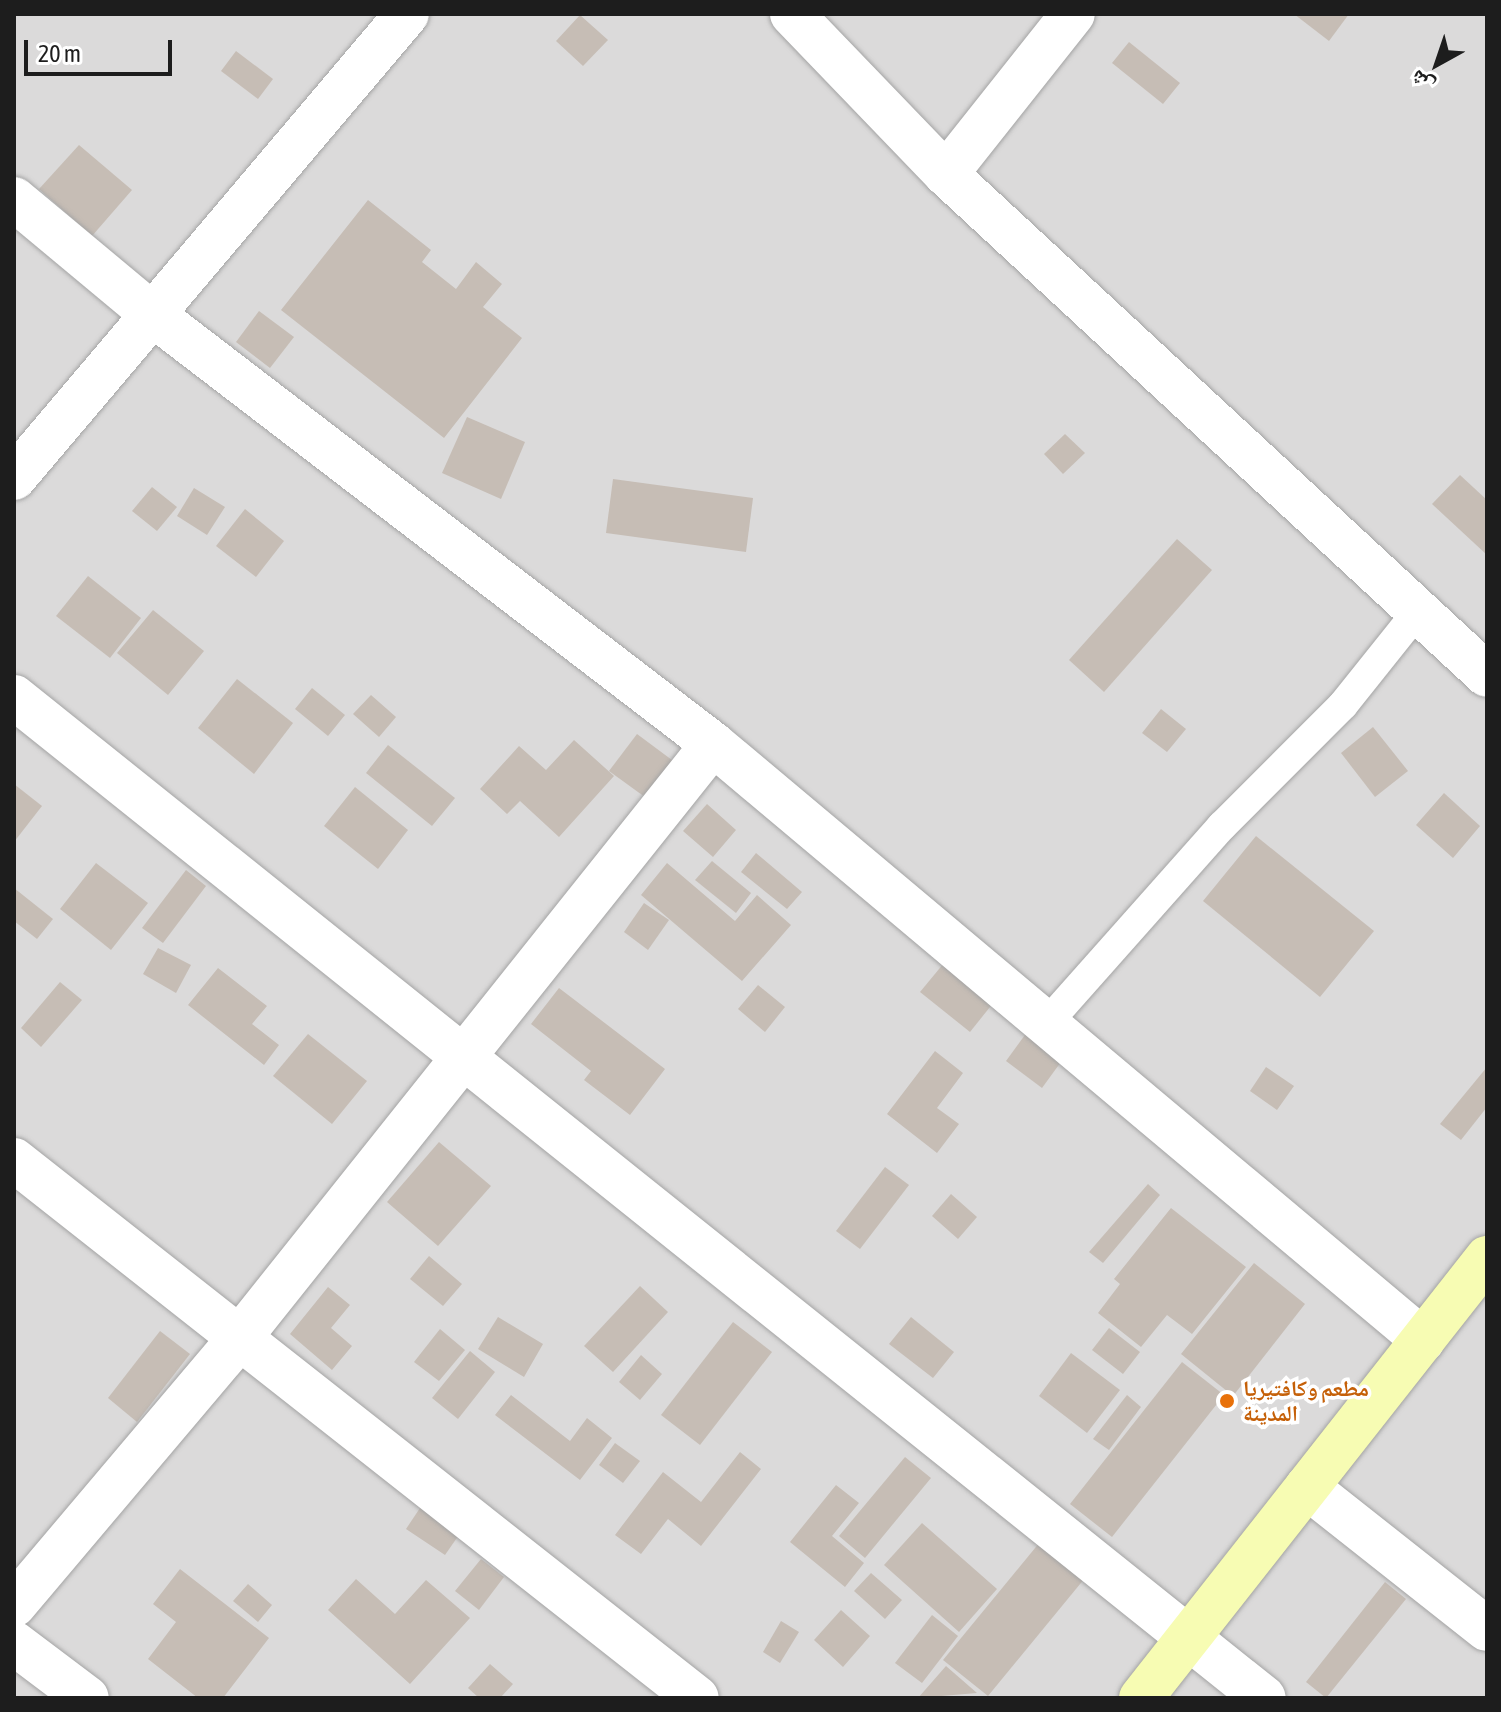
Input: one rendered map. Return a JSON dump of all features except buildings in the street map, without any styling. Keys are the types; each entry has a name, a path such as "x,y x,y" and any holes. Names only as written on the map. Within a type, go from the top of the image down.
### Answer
{"main road":[{"path":"1141,1698 1487,1258"}],"street":[{"path":"14,478 407,14"},
{"path":"792,14 946,174 1487,675"},
{"path":"946,174 1073,14"},
{"path":"14,199 152,314 713,744 1423,1340"},
{"path":"14,697 1264,1698"},
{"path":"14,1605 241,1336 713,744"},
{"path":"14,1160 697,1698"},
{"path":"1307,1487 1487,1629"},
{"path":"14,1643 87,1698"}],"lane":[{"path":"1046,1024 1222,826 1343,705 1418,611"}],"shaded area":[{"path":"14,14 1487,14 1487,1698 14,1698"}],"place":[{"name":"مطعم وكافتيريا المدينة","path":"1227,1401"}]}
